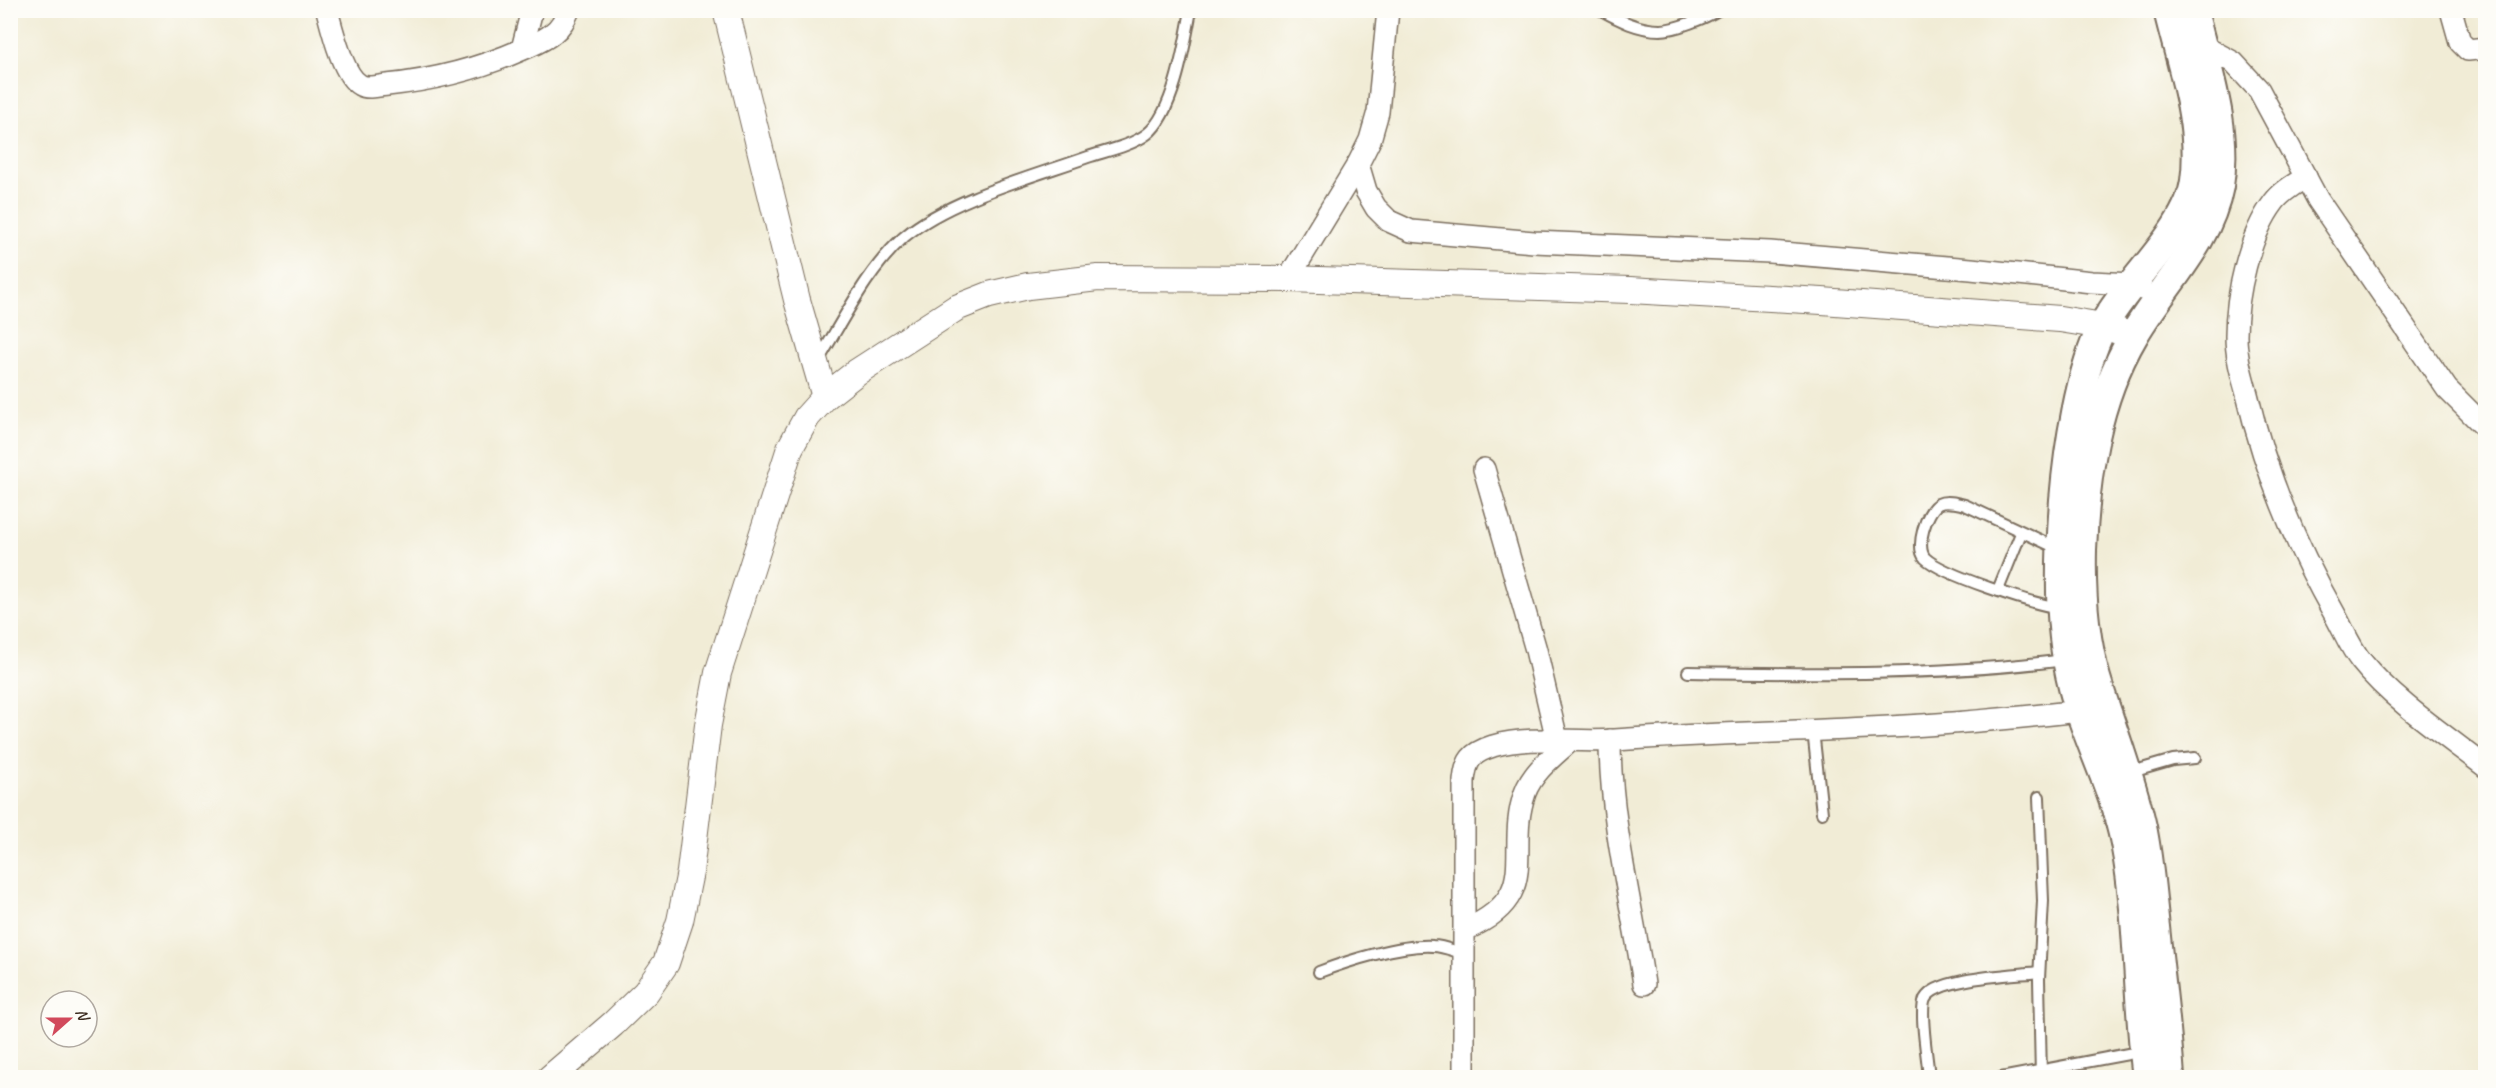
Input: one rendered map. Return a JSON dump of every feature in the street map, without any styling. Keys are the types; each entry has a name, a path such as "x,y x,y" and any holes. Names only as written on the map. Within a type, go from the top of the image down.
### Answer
{"main road":[{"path":"2168,10 2192,113 2197,153 2195,184 2181,218 2103,326 2084,379 2072,439 2064,498 2062,551 2068,590 2068,660 2080,711 2110,786 2126,847 2154,1055 2170,1077"},
{"path":"2068,590 2094,436 2113,378 2133,336 2159,296 2195,249 2212,211 2219,186 2222,151 2216,108 2193,10"},
{"path":"2068,590 2082,603 2096,675 2143,830 2154,1055"}],"street":[{"path":"327,10 343,60 355,82 363,87 404,83 453,74 493,62 554,33 569,10"},
{"path":"522,49 532,10"},
{"path":"726,10 785,256 825,397"},
{"path":"1288,279 1358,164 1370,140 1378,112 1388,10"},
{"path":"2451,10 2460,42 2468,50 2486,48"},
{"path":"2201,45 2233,62 2259,90 2319,200 2447,389 2486,428"},
{"path":"1358,164 1366,190 1376,208 1389,221 1410,231 1534,242 1770,252 2132,284 2159,296"},
{"path":"2306,177 2275,201 2262,221 2245,270 2237,316 2236,339 2239,360 2265,462 2278,500 2308,567 2360,659 2390,691 2486,767"},
{"path":"550,1077 613,1024 646,992 666,963 680,921 690,872 708,725 718,673 790,448 807,417 825,397 857,372 956,308 989,295 1028,286 1098,278 1288,279 1630,290 1810,300 2060,319 2103,326 2133,336"},
{"path":"1484,469 1564,741"},
{"path":"1464,1077 1464,781 1466,764 1477,752 1495,746 1564,741 1888,728 2080,711"},
{"path":"1610,740 1610,767 1616,815 1644,984"},
{"path":"1465,930 1499,910 1516,881 1519,865 1521,807 1526,790 1535,775 1564,741"}],"lane":[{"path":"815,365 878,266 904,237 943,212 1033,176 1126,144 1148,133 1162,113 1179,71 1191,10"},
{"path":"1601,10 1624,22 1661,30 1705,18 1718,10"},
{"path":"2062,551 1965,505 1951,502 1939,504 1932,511 1919,543 1920,551 1926,559 1998,591 2044,606 2068,590"},
{"path":"1998,591 2021,533"},
{"path":"1688,672 1881,673 2023,666 2068,660"},
{"path":"1813,730 1822,813"},
{"path":"2127,773 2174,760 2194,758"},
{"path":"2039,797 2043,901 2039,972 2041,1074"},
{"path":"1319,972 1338,965 1417,946 1435,946 1465,954"},
{"path":"1929,1077 1923,1011 1925,999 1934,989 1950,983 2039,972"},
{"path":"2001,1077 2041,1074 2154,1055"}]}
